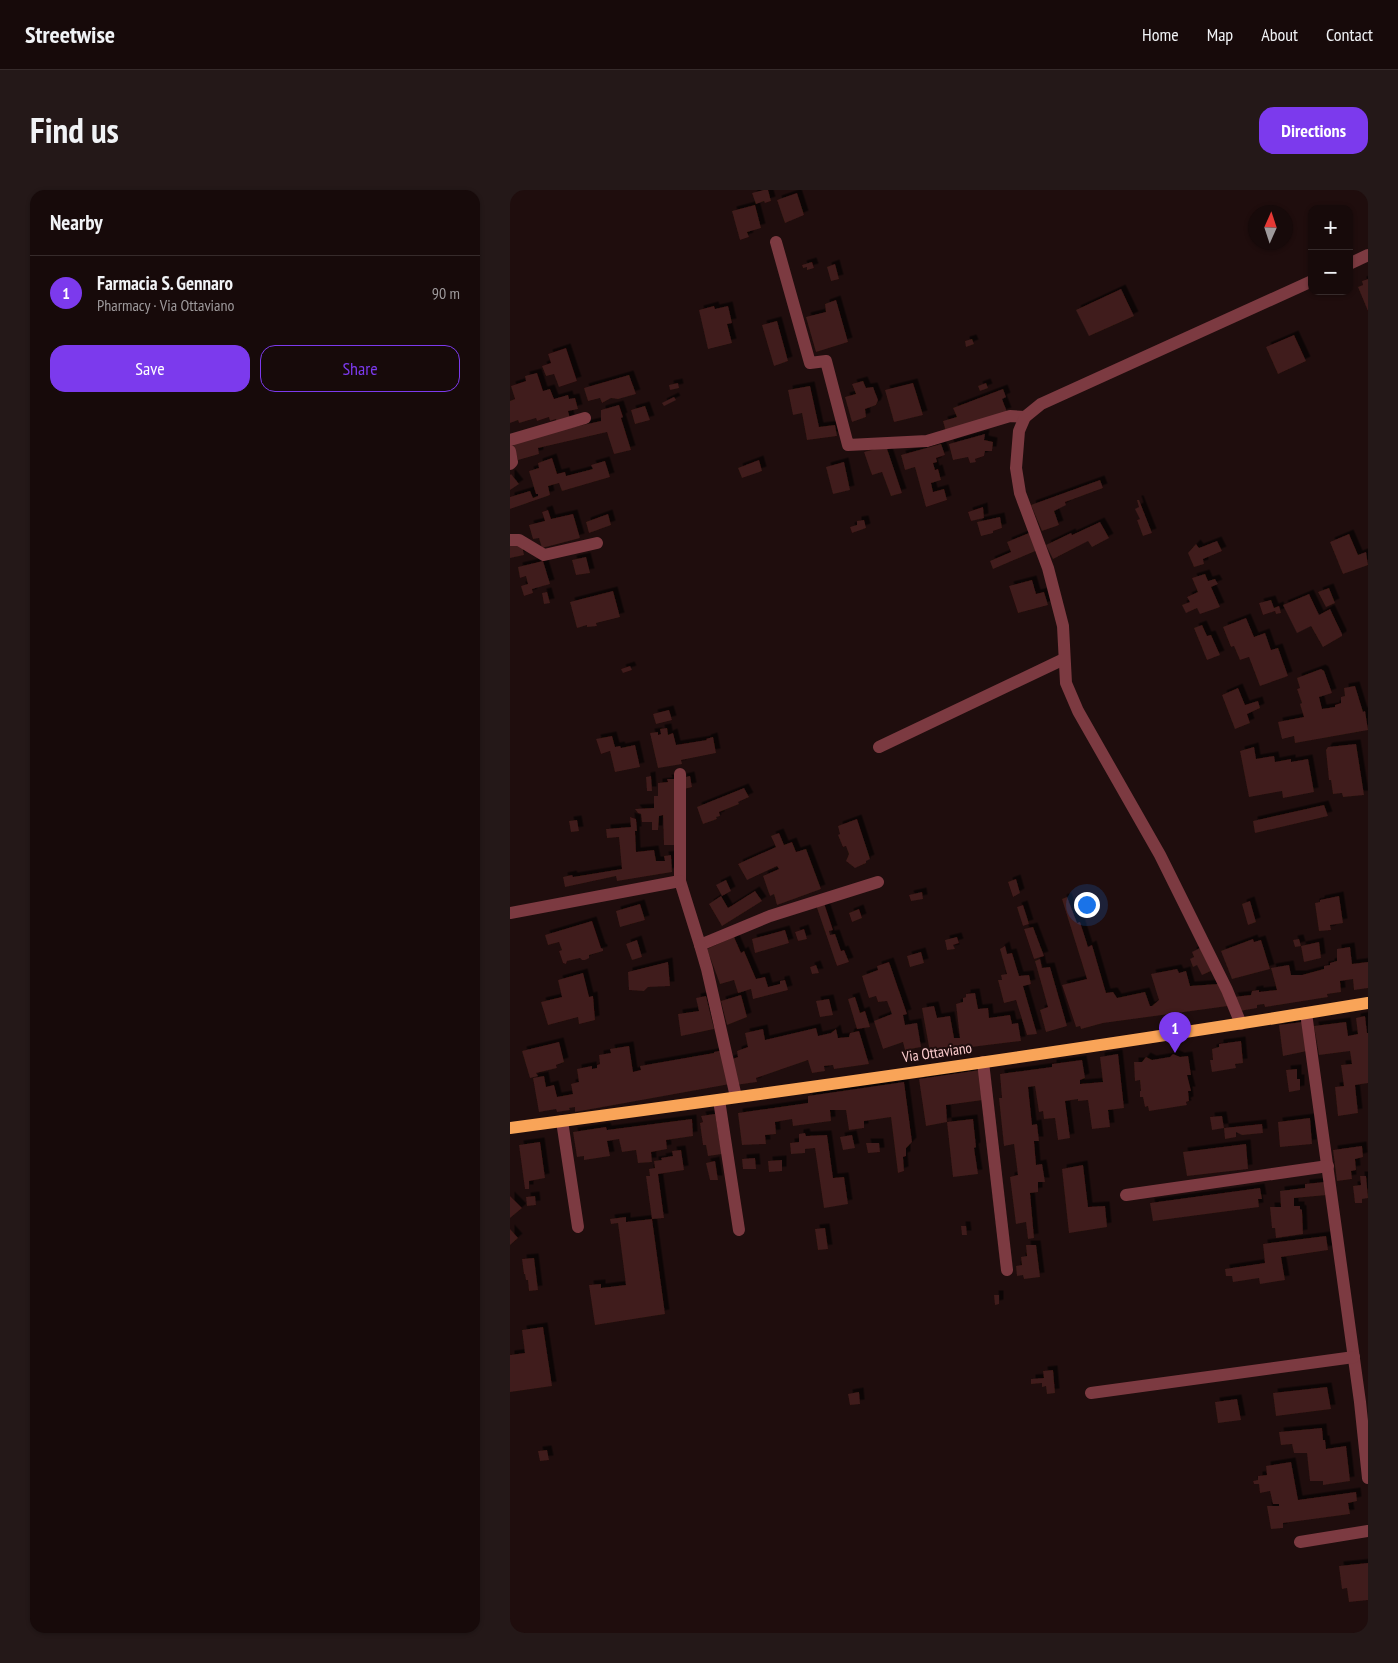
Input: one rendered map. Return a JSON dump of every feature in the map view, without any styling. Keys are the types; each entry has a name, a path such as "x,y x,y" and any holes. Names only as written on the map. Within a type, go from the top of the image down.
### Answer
{"main road":[{"name":"Via Ottaviano","path":"510,1128 983,1062 1241,1024 1368,1003"}],"street":[{"path":"776,242 810,363 826,361 848,445 927,442 1010,416 1025,417"},
{"path":"1353,262 1368,255"},
{"path":"1241,1024 1227,990 1160,855 1078,711 1066,683 1063,626 1048,568 1020,493 1016,468 1017,446 1019,431 1025,417 1041,404 1308,283"},
{"path":"510,440 585,418"},
{"path":"510,451 512,462 510,464"},
{"path":"510,540 519,540 544,555 597,543"},
{"path":"879,747 1064,659"},
{"path":"680,774 680,881 714,996 736,1097"},
{"path":"510,913 680,881"},
{"path":"700,945 770,916 878,882"},
{"path":"1306,1014 1354,1357 1364,1401 1368,1478"},
{"path":"983,1062 1007,1270"},
{"path":"719,1100 739,1230"},
{"path":"562,1121 578,1227"},
{"path":"1126,1195 1328,1166"},
{"path":"1091,1393 1354,1357"},
{"path":"1300,1542 1368,1532"}],"building":[{"path":"768,190 771,201 756,204 752,193"},
{"path":"797,193 804,215 785,223 777,200"},
{"path":"755,205 761,228 747,232 749,237 740,240 732,211"},
{"path":"812,262 814,268 807,270 807,267 803,268 802,265"},
{"path":"835,264 839,279 831,281 827,267"},
{"path":"1368,279 1368,311 1358,287 1363,285 1362,281"},
{"path":"1121,289 1134,316 1089,336 1076,310"},
{"path":"836,300 848,342 816,352 806,317 826,312 825,304"},
{"path":"714,306 715,309 728,306 732,323 727,324 732,343 708,349 699,310"},
{"path":"777,321 788,361 774,366 762,325"},
{"path":"1294,335 1306,361 1278,374 1266,347"},
{"path":"972,339 974,344 966,347 965,341"},
{"path":"566,348 577,381 559,387 554,374 546,376 542,366 551,363 548,354"},
{"path":"537,373 543,391 550,389 554,399 568,395 569,399 575,398 578,409 568,411 570,419 557,423 556,419 550,421 549,417 537,421 536,418 519,423 518,420 510,423 510,401 515,399 511,386 526,381 525,376"},
{"path":"629,375 636,394 618,399 611,398 602,403 600,398 588,401 584,388"},
{"path":"863,381 866,388 873,387 878,400 876,405 865,409 866,417 852,422 845,397 856,394 852,384"},
{"path":"678,383 679,388 670,390 669,385"},
{"path":"913,383 923,415 894,422 885,390"},
{"path":"986,383 988,388 980,391 978,386"},
{"path":"810,386 819,427 835,425 837,436 807,440 802,413 793,415 788,390"},
{"path":"1003,389 1006,397 1002,399 1007,412 946,432 943,421 957,417 953,408"},
{"path":"674,397 676,400 664,406 662,403"},
{"path":"619,405 631,450 614,454 607,432 538,448 539,454 518,460 513,444 556,431 601,421 601,410"},
{"path":"645,406 650,420 635,424 631,410"},
{"path":"985,434 984,440 993,442 992,451 985,451 984,456 975,459 976,462 970,463 968,457 953,460 949,444"},
{"path":"941,444 945,455 936,458 937,462 933,463 935,470 938,469 941,480 931,483 933,492 944,489 947,500 926,507 915,467 905,470 901,455"},
{"path":"886,446 902,493 891,496 882,472 872,475 864,452"},
{"path":"552,458 557,474 565,472 566,476 593,469 591,465 605,461 610,477 562,491 559,483 548,486 550,495 510,509 510,497 530,491 533,498 538,496 529,471 539,468 538,463"},
{"path":"759,460 762,471 742,478 738,468"},
{"path":"844,462 850,490 833,494 826,467"},
{"path":"510,475 519,484 510,490"},
{"path":"1100,480 1103,488 1065,502 1066,505 1054,511 1059,525 1042,531 1031,505"},
{"path":"1137,500 1139,500 1152,533 1143,536 1137,520 1140,519 1135,509 1139,507"},
{"path":"983,507 984,518 971,521 968,512"},
{"path":"548,510 551,519 573,514 580,538 542,548 539,538 533,539 529,525 545,521 542,512"},
{"path":"608,514 611,525 589,533 586,522"},
{"path":"1000,517 1002,528 981,536 977,522"},
{"path":"864,520 866,528 852,533 850,527 857,525 857,521"},
{"path":"1100,522 1109,538 1092,547 1088,541 1053,559 1046,545"},
{"path":"1029,533 1040,549 993,569 990,561 1011,552 1007,542"},
{"path":"1349,534 1358,555 1366,552 1368,565 1343,574 1330,542"},
{"path":"1217,541 1222,551 1203,559 1204,564 1194,567 1188,553 1196,544 1199,548"},
{"path":"522,544 524,555 510,558 510,545"},
{"path":"586,557 590,573 576,575 572,560"},
{"path":"543,561 550,584 532,589 533,593 524,596 521,586 528,584 526,576 520,578 518,567"},
{"path":"1205,574 1208,581 1215,579 1218,584 1211,587 1220,607 1200,614 1197,608 1186,613 1182,605 1190,602 1187,597 1198,592 1192,578"},
{"path":"1032,580 1036,594 1044,592 1048,605 1018,613 1009,586"},
{"path":"1329,588 1335,603 1326,607 1318,592"},
{"path":"613,591 620,617 596,623 597,626 587,627 587,625 577,628 570,602"},
{"path":"547,592 550,603 544,604 542,593"},
{"path":"1309,594 1319,615 1330,609 1342,634 1342,636 1323,647 1311,626 1297,633 1283,605"},
{"path":"1271,600 1274,608 1279,606 1281,613 1276,614 1275,611 1263,615 1259,603"},
{"path":"1246,618 1254,637 1265,633 1271,650 1278,648 1288,676 1260,686 1249,657 1240,660 1234,646 1231,647 1223,627"},
{"path":"1202,625 1207,636 1211,635 1220,655 1207,660 1194,628"},
{"path":"630,666 632,670 623,673 621,669"},
{"path":"1321,669 1324,671 1332,693 1319,697 1322,709 1335,707 1335,705 1341,703 1341,697 1345,696 1344,688 1355,686 1363,712 1365,711 1368,730 1295,743 1294,736 1282,739 1278,722 1304,717 1297,689 1300,688 1297,678"},
{"path":"1238,688 1245,705 1258,701 1260,708 1247,714 1250,723 1235,729 1222,695"},
{"path":"669,710 672,720 656,724 653,714"},
{"path":"667,728 668,735 673,733 676,745 707,740 713,737 716,753 681,760 682,764 658,768 650,733 658,732 658,735 661,734 660,729"},
{"path":"612,736 615,747 620,746 621,748 635,745 640,767 615,772 610,751 601,754 596,739"},
{"path":"1356,744 1364,795 1343,797 1342,793 1333,794 1331,780 1329,780 1326,750 1328,747"},
{"path":"1254,747 1256,759 1274,756 1275,762 1291,759 1291,762 1308,759 1314,792 1283,798 1282,791 1249,797 1240,751"},
{"path":"651,776 652,791 647,791 646,777"},
{"path":"690,776 692,787 684,789 682,778"},
{"path":"667,779 675,779 676,845 664,845 663,815 659,816 658,830 652,830 652,822 642,822 641,814 635,809 654,808 654,796 658,796 658,783 668,782"},
{"path":"744,788 749,797 738,802 739,804 719,812 720,816 716,817 717,819 703,824 697,807"},
{"path":"1324,805 1328,816 1255,833 1253,821"},
{"path":"630,817 636,819 636,852 654,850 656,861 665,861 664,856 671,855 672,872 617,881 616,876 565,887 563,877 622,869 619,837 607,838 606,829 631,827"},
{"path":"857,819 870,859 855,868 846,861 849,854 846,846 843,847 838,835 840,834 838,826"},
{"path":"577,820 579,831 571,832 569,821"},
{"path":"779,833 784,845 792,842 796,852 806,849 821,889 777,905 774,894 770,896 763,876 779,869 777,866 747,880 738,864 776,847 771,836"},
{"path":"1016,879 1020,893 1013,897 1008,882"},
{"path":"726,880 731,891 722,896 716,885"},
{"path":"755,891 762,901 722,926 709,904 721,896 728,908"},
{"path":"922,892 923,899 911,901 909,895"},
{"path":"1339,896 1343,923 1330,925 1331,930 1319,931 1315,903"},
{"path":"1067,897 1077,923 1080,922 1088,947 1092,945 1106,993 1113,992 1117,998 1145,992 1150,1006 1152,1006 1159,1000 1151,974 1177,969 1179,973 1186,971 1190,986 1218,984 1228,1006 1103,1023 1081,1029 1080,1026 1076,1027 1062,985 1087,979 1062,899"},
{"path":"1250,901 1256,922 1248,925 1242,904"},
{"path":"824,903 833,930 829,931 830,935 835,934 841,951 844,950 849,962 837,966 816,905"},
{"path":"640,904 645,920 620,927 616,911"},
{"path":"1023,905 1029,924 1023,926 1017,907"},
{"path":"859,909 862,918 852,922 849,913"},
{"path":"592,921 603,951 589,955 589,958 585,960 580,958 567,961 566,964 563,963 559,951 562,950 559,942 548,945 545,935"},
{"path":"1033,927 1044,956 1034,959 1024,929"},
{"path":"804,929 807,939 798,941 795,932"},
{"path":"785,930 789,943 755,953 752,939"},
{"path":"734,937 741,953 744,951 756,979 765,977 768,987 780,984 780,981 785,980 788,990 753,999 751,989 738,993 734,980 720,984 707,949"},
{"path":"957,937 959,943 953,945 955,949 947,950 945,940"},
{"path":"1253,939 1254,942 1261,940 1270,969 1232,979 1221,951"},
{"path":"1299,939 1301,946 1295,947 1293,940"},
{"path":"637,940 642,957 632,960 626,944"},
{"path":"1319,942 1321,958 1304,962 1301,946"},
{"path":"1005,946 1007,954 1012,953 1019,976 1029,975 1031,984 1023,986 1037,1034 1027,1035 1016,1000 1004,1003 998,980 1002,980 1001,975 1007,974 1000,949"},
{"path":"1350,947 1352,964 1368,962 1368,988 1354,990 1353,979 1340,981 1341,992 1327,994 1328,997 1265,1007 1264,1004 1257,1005 1257,1008 1240,1011 1233,997 1251,995 1252,991 1277,990 1271,968 1289,965 1291,975 1302,975 1324,969 1324,966 1337,961 1337,949"},
{"path":"1200,948 1211,971 1202,975 1197,965 1193,967 1190,959 1194,957 1192,952"},
{"path":"921,952 924,963 910,967 907,956"},
{"path":"1040,959 1042,968 1050,967 1067,1026 1046,1032 1040,1010 1048,1007 1035,961"},
{"path":"668,962 670,986 648,987 644,991 629,990 628,972"},
{"path":"889,962 907,1014 903,1015 905,1025 917,1023 921,1047 905,1050 903,1042 883,1049 874,1021 892,1014 887,1001 878,1002 876,996 869,998 862,976 878,970 877,966"},
{"path":"816,965 819,973 812,974 810,967"},
{"path":"583,973 589,997 593,996 595,1020 579,1024 578,1017 548,1025 541,1002 562,997 558,980"},
{"path":"975,993 978,1009 988,1008 989,1018 1010,1015 1012,1024 1018,1023 1021,1041 930,1052 922,1008 934,1006 937,1018 950,1016 954,1038 960,1038 956,1004 963,1002 966,994"},
{"path":"741,995 747,1017 727,1025 721,1001"},
{"path":"706,996 714,1029 681,1036 678,1014 699,1011 696,998"},
{"path":"855,997 860,1013 865,1011 870,1027 857,1029 848,999"},
{"path":"829,999 833,1015 820,1017 816,1001"},
{"path":"1365,1016 1368,1033 1368,1083 1355,1085 1358,1113 1338,1116 1335,1087 1344,1086 1341,1065 1352,1064 1350,1051 1319,1055 1314,1026 1346,1022 1348,1036 1358,1034 1356,1018"},
{"path":"1302,1022 1307,1051 1283,1056 1279,1025"},
{"path":"816,1028 818,1036 831,1033 836,1029 838,1038 849,1037 850,1033 859,1031 869,1064 834,1069 833,1065 824,1066 825,1071 812,1073 808,1060 756,1078 757,1082 735,1085 729,1060 738,1057 737,1051 748,1047 745,1033 763,1029 765,1040"},
{"path":"1241,1041 1243,1063 1235,1064 1236,1068 1212,1072 1210,1060 1213,1060 1212,1049 1219,1047 1219,1044"},
{"path":"559,1042 564,1062 556,1065 557,1068 536,1073 538,1076 530,1078 522,1051"},
{"path":"629,1046 633,1072 641,1070 640,1066 724,1050 730,1084 575,1112 575,1107 569,1108 570,1110 557,1112 556,1109 539,1112 533,1078 544,1076 546,1087 554,1085 557,1097 573,1094 571,1084 579,1082 577,1069 592,1066 592,1069 597,1068 597,1065 600,1064 599,1055 611,1053 610,1049"},
{"path":"1118,1054 1124,1108 1108,1110 1110,1127 1092,1129 1088,1100 1065,1101 1070,1138 1058,1140 1055,1118 1044,1119 1043,1111 1039,1112 1035,1086 1028,1087 1032,1125 1037,1124 1039,1141 1034,1141 1036,1165 1042,1164 1045,1182 1038,1182 1038,1192 1030,1193 1034,1238 1028,1239 1026,1222 1016,1224 1010,1177 1018,1175 1014,1144 1004,1146 999,1098 1002,1098 1000,1074 1052,1067 1052,1064 1082,1060 1085,1078 1080,1080 1080,1084 1103,1082 1100,1057"},
{"path":"1173,1054 1180,1057 1188,1056 1191,1075 1187,1075 1191,1091 1188,1091 1189,1101 1186,1102 1187,1105 1149,1111 1148,1106 1145,1107 1143,1097 1140,1097 1140,1080 1135,1081 1134,1062 1142,1062 1146,1057 1152,1060 1170,1057"},
{"path":"1297,1069 1297,1079 1300,1079 1300,1090 1289,1092 1286,1070"},
{"path":"980,1070 983,1100 946,1105 947,1122 926,1126 919,1079"},
{"path":"904,1082 912,1142 906,1148 906,1156 903,1157 904,1171 898,1173 891,1117 864,1121 864,1128 849,1130 846,1110 830,1110 831,1121 793,1126 792,1119 775,1122 776,1134 765,1135 766,1144 742,1145 738,1113 808,1103 808,1096"},
{"path":"715,1114 722,1154 708,1156 706,1145 703,1145 700,1123 703,1122 701,1116"},
{"path":"1222,1116 1224,1128 1212,1130 1210,1117"},
{"path":"1310,1118 1312,1144 1280,1147 1278,1122"},
{"path":"692,1119 693,1136 666,1140 667,1149 651,1152 652,1162 638,1163 636,1150 622,1152 619,1139 607,1141 610,1156 584,1160 584,1156 577,1157 573,1132 606,1127 607,1130"},
{"path":"973,1119 976,1147 974,1148 978,1174 953,1177 947,1122"},
{"path":"1262,1124 1263,1133 1242,1135 1236,1132 1236,1137 1225,1139 1224,1128"},
{"path":"805,1133 806,1136 827,1135 833,1178 844,1177 848,1204 824,1208 815,1148 805,1149 805,1153 791,1154 790,1143 799,1142 799,1134"},
{"path":"852,1135 855,1148 843,1150 840,1137"},
{"path":"540,1142 545,1178 529,1181 529,1189 525,1189 519,1145"},
{"path":"866,1143 879,1143 880,1152 868,1153"},
{"path":"1246,1144 1248,1169 1187,1176 1183,1152"},
{"path":"1362,1146 1363,1157 1355,1159 1356,1170 1351,1171 1352,1179 1337,1181 1333,1150"},
{"path":"681,1150 684,1170 658,1174 664,1218 652,1219 646,1176 650,1176 649,1169 655,1168 654,1161 673,1156 672,1151"},
{"path":"755,1158 756,1169 743,1169 742,1159"},
{"path":"782,1160 782,1171 769,1172 768,1161"},
{"path":"715,1161 718,1180 710,1180 706,1163"},
{"path":"1083,1165 1088,1207 1105,1206 1107,1227 1069,1233 1062,1169"},
{"path":"1360,1176 1366,1176 1368,1198 1362,1199 1362,1203 1355,1203 1353,1186 1361,1185"},
{"path":"1325,1182 1327,1195 1294,1198 1294,1206 1300,1206 1302,1210 1303,1234 1276,1238 1275,1228 1272,1228 1270,1207 1281,1207 1280,1191 1305,1188 1305,1184"},
{"path":"1260,1188 1262,1199 1258,1199 1259,1207 1153,1221 1150,1203"},
{"path":"510,1196 522,1208 510,1218"},
{"path":"535,1196 536,1205 527,1206 526,1197"},
{"path":"626,1217 626,1222 652,1219 665,1314 595,1325 589,1285 601,1284 601,1288 626,1285 618,1223 611,1224 610,1219"},
{"path":"961,1226 966,1226 967,1235 962,1235"},
{"path":"825,1228 828,1249 818,1250 815,1229"},
{"path":"510,1229 518,1238 510,1245"},
{"path":"1326,1236 1328,1250 1281,1257 1285,1280 1260,1284 1259,1278 1233,1282 1232,1276 1226,1276 1225,1269 1265,1263 1263,1244"},
{"path":"1026,1245 1036,1245 1040,1277 1024,1279 1023,1275 1017,1276 1016,1266 1022,1265 1021,1257 1027,1256"},
{"path":"534,1258 538,1290 529,1291 522,1259"},
{"path":"994,1295 999,1295 999,1304 995,1305"},
{"path":"543,1327 552,1386 510,1392 510,1355 525,1353 522,1330"},
{"path":"1053,1370 1055,1393 1047,1394 1046,1386 1042,1387 1042,1383 1031,1384 1031,1379 1044,1378 1043,1371"},
{"path":"1327,1387 1331,1409 1276,1416 1273,1393"},
{"path":"859,1392 860,1404 850,1405 848,1394"},
{"path":"1237,1399 1241,1420 1218,1423 1215,1402"},
{"path":"1322,1428 1326,1449 1346,1446 1350,1481 1323,1485 1323,1481 1310,1481 1307,1453 1294,1453 1292,1444 1281,1445 1279,1432"},
{"path":"547,1450 549,1460 540,1461 538,1451"},
{"path":"1291,1462 1298,1500 1356,1492 1357,1501 1348,1503 1350,1514 1283,1523 1283,1528 1271,1529 1267,1506 1279,1506 1279,1504 1273,1504 1270,1491 1260,1493 1259,1484 1254,1484 1253,1481 1258,1480 1258,1476 1267,1475 1266,1466"},
{"path":"1368,1563 1368,1600 1349,1602 1347,1588 1342,1589 1339,1566"}],"place":[{"name":"Farmacia S. Gennaro","path":"1175,1053"}]}
